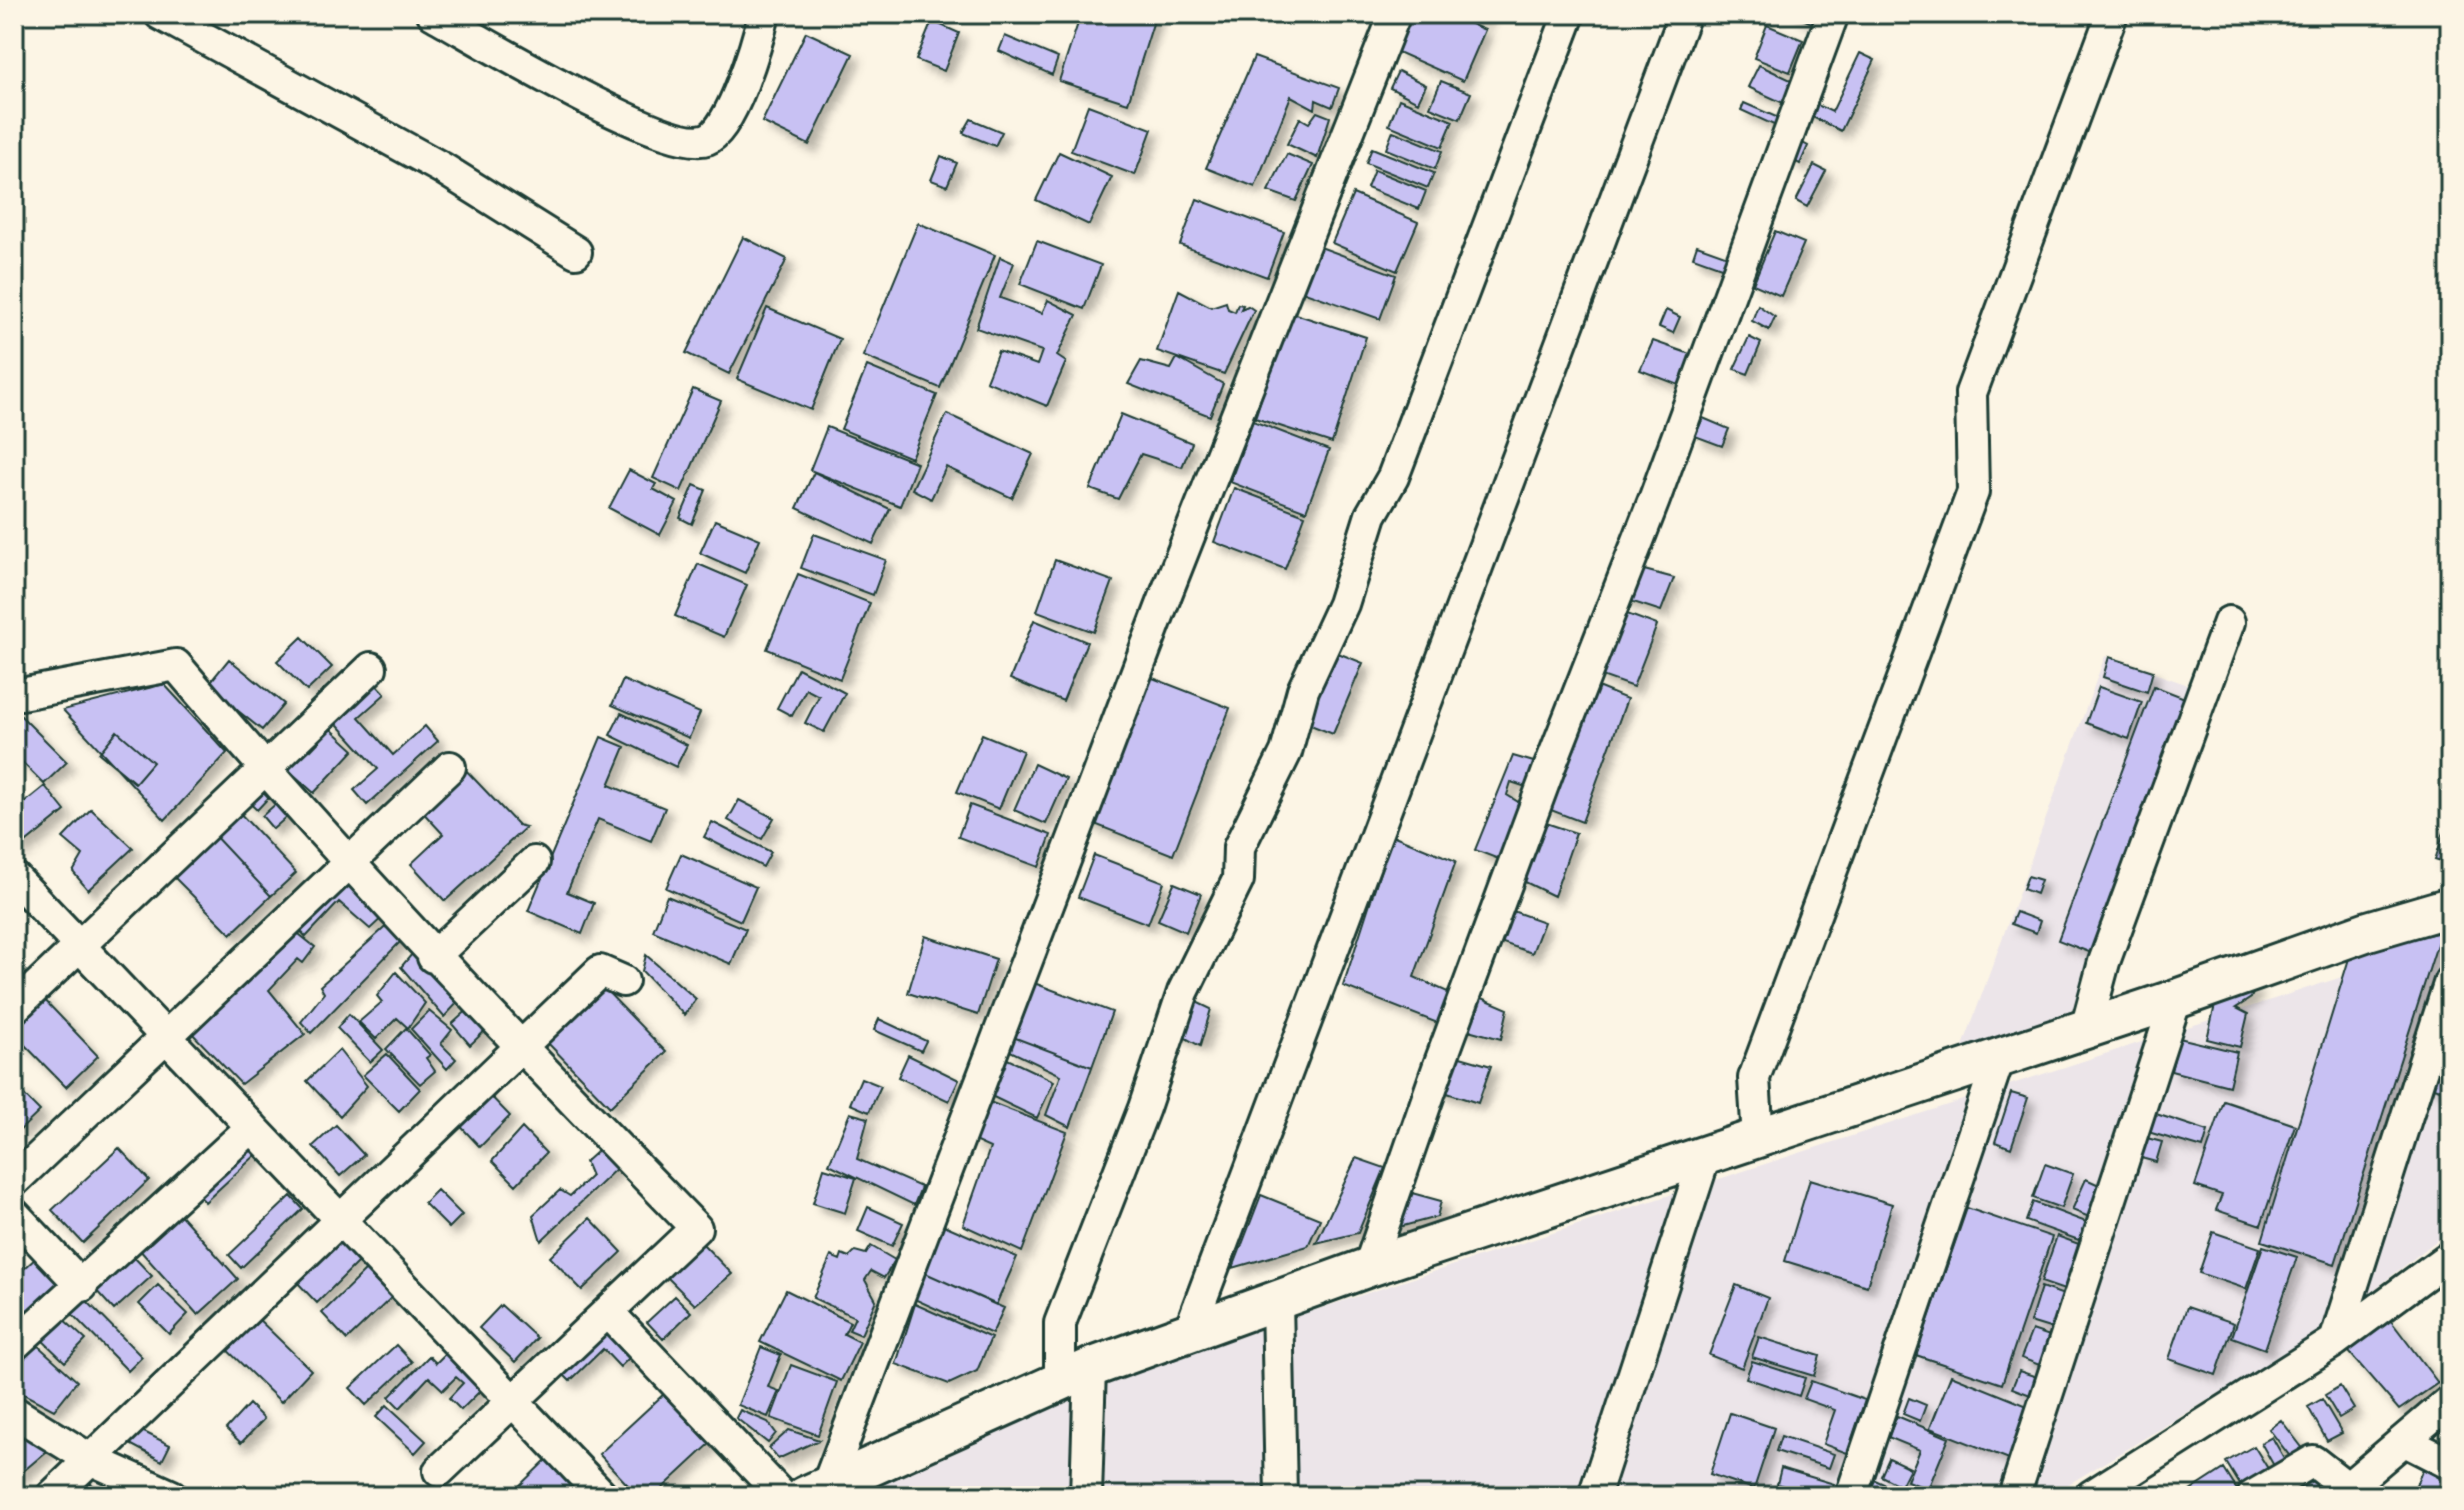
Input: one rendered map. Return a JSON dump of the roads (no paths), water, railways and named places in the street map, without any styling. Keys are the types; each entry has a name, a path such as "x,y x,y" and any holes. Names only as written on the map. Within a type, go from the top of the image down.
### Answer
{"main road":[{"path":"816,1491 868,1482 1075,1375 1369,1267 2176,999 2368,931 2450,907"}],"street":[{"path":"160,14 442,168 576,252"},
{"path":"433,14 644,128 685,139 706,140 718,131 743,81 764,14"},
{"path":"816,1491 1395,14"},
{"path":"1086,1496 1075,1375 1060,1323 1144,1108 1183,992 1238,880 1239,847 1286,752 1303,690 1343,604 1371,515 1393,477 1569,14"},
{"path":"1189,1332 1685,14"},
{"path":"1369,1267 1459,1010 1654,500 1833,14"},
{"path":"1758,1138 1754,1078 1973,492 1971,393 2112,14"},
{"path":"2086,1029 2104,962 2229,622"},
{"path":"14,692 21,694 176,665 265,770 351,861 433,957 696,1228 439,1471"},
{"path":"14,1008 371,668"},
{"path":"14,1181 450,767"},
{"path":"433,957 534,862"},
{"path":"14,877 603,1496"},
{"path":"52,1496 600,971 623,981"},
{"path":"2335,1341 2450,981"},
{"path":"2014,1496 2176,999"},
{"path":"1851,1496 1999,1058"},
{"path":"14,1345 82,1286 252,1127"},
{"path":"1594,1496 1705,1156"},
{"path":"14,1214 82,1286"},
{"path":"2091,1496 2335,1341 2445,1260 2450,1262"},
{"path":"1277,1301 1281,1496"},
{"path":"608,1312 782,1496"},
{"path":"2358,1491 2405,1441 2450,1401"},
{"path":"14,1412 90,1459 172,1496"},
{"path":"2405,1441 2450,1464"},
{"path":"2253,1496 2313,1461 2358,1491 2386,1496"}]}
